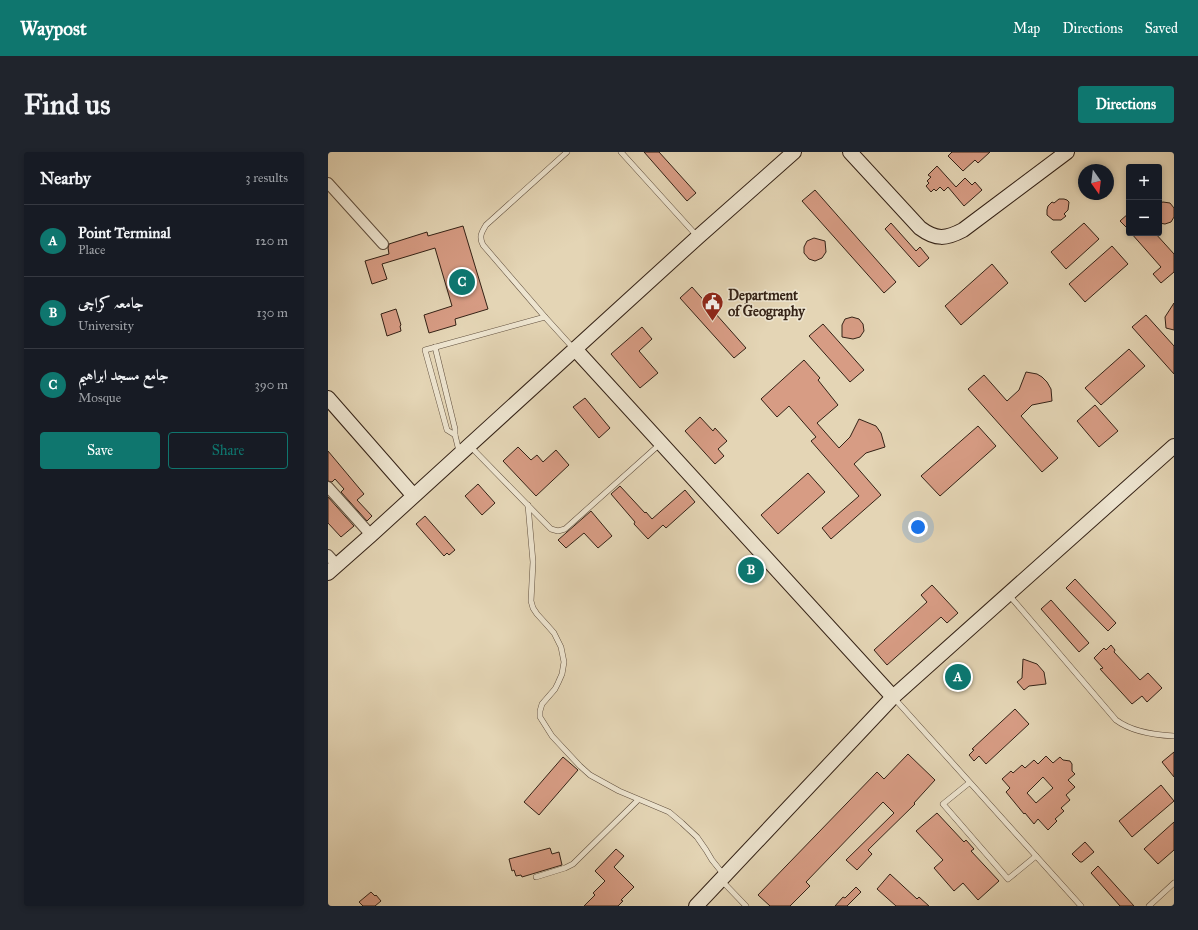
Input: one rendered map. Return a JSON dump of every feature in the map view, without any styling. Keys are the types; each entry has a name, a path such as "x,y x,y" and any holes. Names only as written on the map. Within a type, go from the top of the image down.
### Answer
{"street":[{"path":"331,564 371,535 574,349 794,152"},
{"path":"850,152 920,228 927,234 940,237 954,235 967,227 1067,152"},
{"path":"328,183 383,244"},
{"path":"574,349 893,697"},
{"path":"328,398 413,495"},
{"path":"696,906 893,697 1174,446"},
{"path":"328,487 371,535"}],"lane":[{"path":"567,152 486,226 481,235 481,239 483,245 574,349"},
{"path":"621,152 698,237"},
{"path":"545,317 425,350 447,430 455,435 464,449 528,505 552,529 558,531 565,529 661,443"},
{"path":"435,347 455,429 455,435"},
{"path":"528,505 533,562 531,601 537,614 554,633 561,647 564,662 562,674 555,689 542,704 540,717 552,736 590,775 618,791 669,812 682,823 697,837 723,878 746,906"},
{"path":"1008,594 1116,720 1122,725 1148,733 1174,736"},
{"path":"893,697 1081,906"},
{"path":"969,783 943,804 1008,879 1036,856"},
{"path":"536,877 573,864 638,800"},
{"path":"1149,906 1174,883"}],"building":[{"path":"644,152 659,152 696,193 687,201"},
{"path":"952,152 990,152 978,163 975,160 963,171 948,156"},
{"path":"937,166 956,187 965,178 972,185 975,182 982,190 964,206 948,187 944,191 940,187 936,191 934,189 931,192 926,186 929,183 927,181 931,177 928,175"},
{"path":"815,190 896,282 884,293 802,201"},
{"path":"1059,199 1064,199 1069,202 1068,210 1064,214 1066,216 1061,220 1053,220 1047,215 1048,206 1052,202 1054,203"},
{"path":"1162,202 1170,203 1174,208 1174,217 1171,222 1165,224 1162,224"},
{"path":"1126,216 1126,227 1120,221"},
{"path":"891,223 916,251 920,247 929,258 919,267 885,229"},
{"path":"1084,223 1099,239 1066,269 1051,252"},
{"path":"463,226 488,309 455,319 456,325 429,333 424,315 452,306 435,248 382,264 387,279 372,284 365,261 389,254 389,244 427,232 428,236"},
{"path":"1134,236 1158,236 1174,254 1174,272 1161,283 1153,274 1161,267"},
{"path":"814,238 825,241 826,252 822,258 815,261 809,259 804,253 804,247 807,241"},
{"path":"1112,246 1128,264 1085,302 1069,284"},
{"path":"992,264 1008,283 961,325 945,306"},
{"name":"Department of Geography","path":"692,287 746,348 734,358 680,298"},
{"path":"1174,303 1174,330 1166,328 1165,317"},
{"path":"396,309 401,325 401,331 387,336 381,314"},
{"path":"1146,315 1174,346 1174,374 1132,327"},
{"path":"852,317 859,319 863,324 864,331 860,337 853,339 842,337 842,325 845,319"},
{"path":"823,324 864,370 850,382 809,336"},
{"path":"642,327 652,339 639,351 658,373 640,388 611,354"},
{"path":"1129,349 1145,366 1101,405 1085,388"},
{"path":"804,360 820,378 818,380 838,405 817,423 839,448 850,437 859,419 876,426 881,433 885,447 866,453 854,464 881,495 831,539 822,528 859,496 811,441 816,437 789,406 777,417 761,399"},
{"path":"1026,372 1037,374 1042,377 1051,389 1052,401 1032,405 1021,416 1058,458 1042,472 968,389 984,375 1007,401 1019,390"},
{"path":"585,398 610,428 599,438 573,407"},
{"path":"1095,405 1118,431 1099,447 1077,421"},
{"path":"700,417 713,431 715,428 727,441 718,449 724,456 715,464 685,431"},
{"path":"978,426 996,446 940,496 921,476"},
{"path":"518,447 531,460 537,455 543,462 556,450 569,465 536,496 503,461"},
{"path":"328,451 364,494 357,500 372,516 367,521 341,492 344,489 335,479 332,482 328,481"},
{"path":"808,473 825,492 778,534 761,515"},
{"path":"478,484 495,503 482,515 465,496"},
{"path":"620,486 652,519 685,490 695,502 666,528 663,525 648,539 634,524 635,522 611,494"},
{"path":"328,497 354,526 341,537 328,523"},
{"path":"591,511 612,536 598,548 584,533 566,548 558,540"},
{"path":"425,516 455,550 449,555 447,553 444,556 416,524"},
{"path":"1075,579 1116,623 1108,631 1066,588"},
{"path":"932,585 958,613 947,623 941,617 887,665 874,650 927,602 921,595"},
{"path":"1051,600 1089,643 1079,652 1041,609"},
{"path":"1111,645 1115,650 1114,652 1140,680 1148,673 1162,688 1147,702 1142,696 1132,704 1100,669 1103,668 1094,658 1104,648 1106,650"},
{"path":"1023,659 1037,664 1044,672 1046,684 1029,686 1024,690 1017,682 1022,678"},
{"path":"1015,709 1029,724 986,764 979,756 974,761 969,755 974,750 972,749"},
{"path":"1174,752 1174,777 1162,762"},
{"path":"908,754 935,780 914,803 915,804 868,850 872,854 857,870 846,860 894,813 883,802 806,882 810,886 790,906 770,906 758,895 877,772 884,779"},
{"path":"1046,756 1053,763 1060,757 1063,760 1070,761 1072,764 1072,771 1075,774 1068,780 1075,787 1066,795 1070,800 1061,808 1064,811 1055,819 1057,821 1048,830 1038,819 1034,824 1025,813 1024,814 1006,792 1010,788 1002,779 1011,771 1013,773 1022,765 1025,768 1034,760 1038,764","holes":["1043,777 1053,788 1036,803 1027,793"]},
{"path":"563,757 578,770 539,815 524,802"},
{"path":"1161,785 1174,801 1132,837 1119,821"},
{"path":"937,813 964,842 966,840 974,849 971,851 999,881 978,900 963,883 954,891 934,868 943,860 916,831"},
{"path":"1174,822 1174,850 1158,864 1144,849"},
{"path":"1085,842 1094,852 1080,862 1072,854"},
{"path":"550,848 552,854 559,852 562,865 522,877 521,875 516,876 514,870 512,871 509,859"},
{"path":"616,849 624,856 614,867 634,887 621,900 623,901 618,906 584,906 595,895 593,893 605,881 595,871"},
{"path":"1098,866 1134,906 1120,906 1091,873"},
{"path":"890,874 917,899 919,897 929,906 896,906 877,889"},
{"path":"856,887 861,892 847,906 835,906 843,897 845,898"},
{"path":"371,892 381,901 375,906 363,906 359,902"}],"place":[{"name":"جامع مسجد ابراہیم","path":"462,282"},
{"name":"Department of Geography","path":"713,322"},
{"name":"جامعہ کراچی","path":"751,570"},
{"name":"Point Terminal","path":"958,677"}]}
